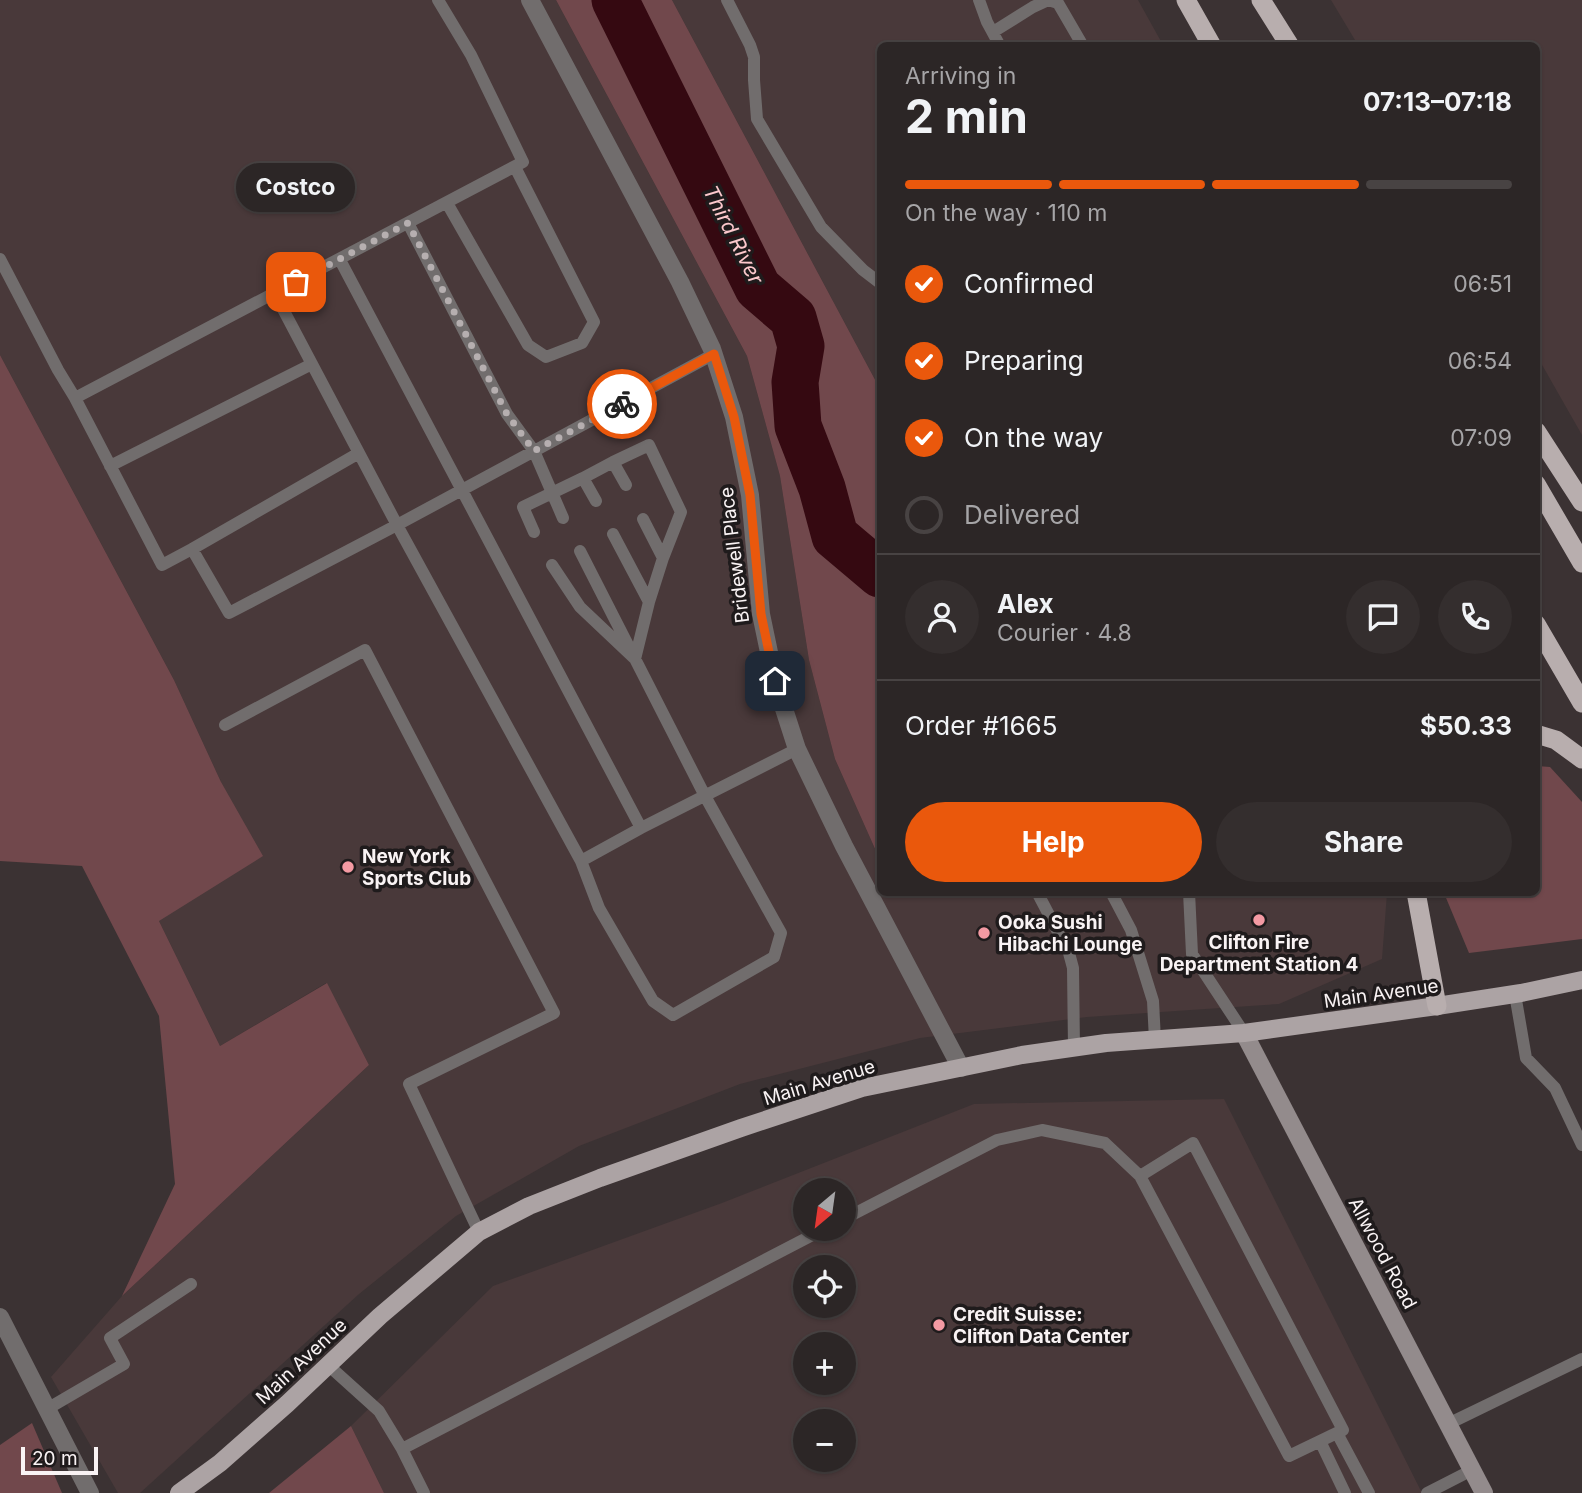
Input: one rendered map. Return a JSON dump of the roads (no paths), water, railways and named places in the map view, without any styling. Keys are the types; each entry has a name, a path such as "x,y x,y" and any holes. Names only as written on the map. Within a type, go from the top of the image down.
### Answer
{"highway":[{"path":"1186,0 1210,42"},
{"path":"1255,0 1280,42"},
{"path":"1261,0 1287,42"},
{"path":"1540,437 1582,502"},
{"path":"1540,491 1582,563"},
{"path":"1540,631 1582,703"},
{"path":"1540,735 1556,740 1582,759"},
{"path":"1417,896 1437,1006"}],"main road":[{"name":"Main Avenue","path":"179,1493 220,1463 380,1316 479,1232 541,1202 600,1178 862,1088 1022,1055 1244,1033 1515,994 1582,980"},
{"name":"Allwood Road","path":"1244,1033 1484,1493"}],"street":[{"name":"Bridewell Place","path":"530,0 680,282 714,354 734,417 750,495 761,614 772,668 797,749 844,846 961,1068"},
{"path":"0,1317 90,1493"}],"lane":[{"path":"75,398 523,162 471,55 438,0"},
{"path":"727,0 754,57 757,119 821,227 877,281"},
{"path":"979,0 998,42"},
{"path":"993,32 1048,0 1058,3 1081,42"},
{"path":"447,203 528,345 546,356 582,343 594,321 514,167"},
{"path":"408,223 507,414 534,451 563,518"},
{"path":"0,259 162,565 359,453"},
{"path":"340,260 640,828"},
{"path":"275,294 397,525 581,861 599,908 653,1001 673,1014 774,957 781,933 705,796 580,551"},
{"path":"192,549 229,613 714,354"},
{"path":"110,466 312,364"},
{"path":"534,532 523,507 649,445 681,512 649,602 635,659"},
{"path":"613,462 626,485"},
{"path":"583,478 596,501"},
{"path":"643,519 663,558"},
{"path":"613,534 649,602"},
{"path":"552,565 580,607 635,659"},
{"path":"225,724 365,650 554,1013 409,1084 479,1232"},
{"path":"581,861 640,828 797,749"},
{"path":"1039,896 1069,953 1073,968 1074,1048"},
{"path":"1113,896 1131,930 1153,1001 1155,1040"},
{"path":"1189,896 1192,954 1244,1033"},
{"path":"1515,994 1527,1058 1555,1088 1582,1145"},
{"path":"856,1214 997,1140 1042,1130 1105,1143 1140,1175 1289,1456 1343,1430 1193,1143 1140,1175"},
{"path":"402,1448 801,1241"},
{"path":"47,1409 124,1364 110,1338 191,1283"},
{"path":"1448,1424 1582,1359"},
{"path":"328,1365 379,1411 402,1448 424,1493"},
{"path":"1337,1433 1369,1493"},
{"path":"1320,1441 1345,1493"},
{"path":"1427,1493 1472,1470"}],"waterway":[{"name":"Third River","path":"615,0 758,288 793,318 801,346 795,382 798,426 822,488 835,536 877,571"}],"place":[{"name":"Costco","path":"296,282"},
{"name":"New York Sports Club","path":"348,867"},
{"name":"Clifton Fire Department Station 4","path":"1259,920"},
{"name":"Ooka Sushi Hibachi Lounge","path":"984,933"},
{"name":"Credit Suisse: Clifton Data Center","path":"939,1325"}]}
